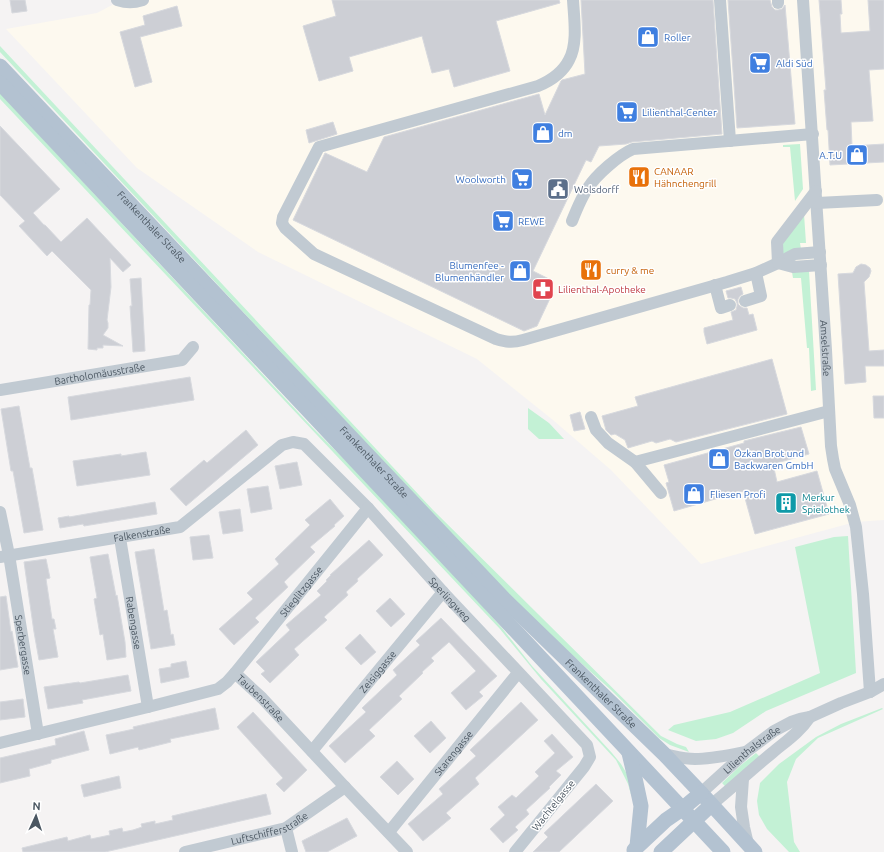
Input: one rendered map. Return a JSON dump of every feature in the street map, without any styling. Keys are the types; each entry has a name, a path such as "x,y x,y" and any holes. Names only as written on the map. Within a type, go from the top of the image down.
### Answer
{"main road":[{"name":"Frankenthaler Straße","path":"0,66 505,600 664,754 751,848"},
{"name":"Frankenthaler Straße","path":"0,83 723,852"},
{"path":"628,752 641,806 635,849"},
{"path":"635,849 666,820 701,793"},
{"path":"661,852 712,805"}],"street":[{"path":"117,0 129,3 143,0"},
{"path":"573,0 574,38 572,50 569,60 555,76 538,86 319,147 285,213 282,221 285,228 314,254 505,342 523,340 715,285 756,272 795,254 820,252"},
{"path":"720,0 730,141"},
{"name":"Amselstraße","path":"803,0 813,134 833,458 835,469 852,509 856,527 870,692"},
{"path":"572,221 588,188 610,165 626,152 633,150 813,134"},
{"path":"778,263 777,242 816,191"},
{"path":"817,204 877,200"},
{"path":"778,263 793,267 821,265"},
{"path":"745,301 761,296 756,272"},
{"path":"715,285 721,308 730,306"},
{"name":"Bartholomäusstraße","path":"0,390 182,360 193,347"},
{"path":"634,462 829,411"},
{"path":"592,417 596,430 608,443 634,462 660,493"},
{"name":"Falkenstraße","path":"4,556 180,527 282,445 293,442 304,444"},
{"name":"Sperlingweg","path":"304,444 368,508 443,592 586,745 590,757"},
{"name":"Stieglitzgasse","path":"235,673 368,508"},
{"name":"Sperbergasse","path":"0,512 4,556 38,734"},
{"name":"Rabengasse","path":"120,538 148,707"},
{"name":"Zeisiggasse","path":"312,751 443,592"},
{"name":"Taubenstraße","path":"0,743 218,689 235,673 262,698 407,852"},
{"name":"Starengasse","path":"388,832 518,673"},
{"name":"Lilienthalstraße","path":"701,793 746,752 774,731 791,722 810,717 870,692 884,684"},
{"name":"Lilienthalstraße","path":"870,692 884,693"},
{"name":"Lilienthalstraße","path":"712,805 771,753 794,736 810,717"},
{"path":"664,754 680,758 696,759 746,752"},
{"name":"Wachtelgasse","path":"515,852 584,767 590,757"},
{"path":"743,779 741,807 744,827 751,848"},
{"name":"Luftschifferstraße","path":"185,852 286,828 345,787"},
{"path":"286,828 292,852"}],"shaded area":[{"path":"115,0 884,0 884,520 855,522 701,564 611,470 553,420 477,359 258,252 137,168 6,29 97,13 114,4"}],"green space":[{"path":"0,46 433,510 661,736 686,747 689,752 670,745 659,738 611,690 522,610 0,52"},
{"path":"0,93 312,427 361,476 461,582 502,628 532,666 621,764 627,774 632,798 628,784 616,760 541,679 500,629 0,99"},
{"path":"800,144 803,189 795,201 790,147 783,147 783,145"},
{"path":"804,214 806,243 800,243 801,249 782,255 782,243"},
{"path":"809,271 816,390 811,391 809,348 807,348 801,278 793,278 792,272"},
{"path":"528,408 549,423 564,439 539,439 528,429"},
{"path":"848,536 856,673 766,711 733,733 716,739 696,741 668,730 674,725 730,712 820,673 795,547 834,537"},
{"path":"882,708 883,709 818,738 796,759 787,782 794,842 800,852 789,852 767,829 759,815 757,801 760,783 779,764 816,737 841,724"},
{"path":"756,753 760,757 727,788 722,783"}],"building":[{"path":"10,0 25,0 27,11 12,13"},
{"path":"332,0 559,0 560,3 496,21 510,71 454,87 449,69 432,73 422,36 349,57 353,71 319,81 303,26 336,16"},
{"path":"581,0 713,0 722,134 599,146 591,162 586,160 533,271 549,279 553,292 537,326 524,331 293,220 325,153 367,172 384,137 539,94 545,115 561,81 585,74"},
{"name":"Aldi Süd","path":"728,0 770,0 772,7 775,10 782,9 785,5 795,124 737,128"},
{"path":"819,0 841,0 841,33 870,31 868,0 884,0 884,69 869,70 873,121 851,122 852,146 884,144 884,162 830,165"},
{"path":"177,6 182,26 140,37 152,82 135,87 120,32 145,25 143,16"},
{"path":"333,122 337,134 309,143 306,130"},
{"path":"0,126 60,189 33,213 44,225 61,242 87,218 131,265 123,272 110,258 111,287 107,320 108,328 103,335 123,346 103,345 103,348 97,348 97,350 88,349 89,305 91,290 52,251 47,256 19,226 25,221 0,195"},
{"path":"861,264 866,265 871,271 869,277 864,282 869,351 884,350 884,366 865,366 866,382 845,384 838,274 853,273 856,267"},
{"path":"141,278 145,351 133,352 130,279"},
{"path":"741,287 743,294 738,299 738,304 743,308 747,308 749,315 753,314 757,330 707,344 704,328 733,320 731,312 736,310 737,303 735,299 728,298 726,291"},
{"path":"772,359 787,414 676,442 670,439 656,443 652,441 628,448 625,440 615,434 611,435 606,430 602,416 638,406 635,397"},
{"path":"190,377 194,400 71,420 68,397"},
{"path":"873,396 884,396 884,418 874,418"},
{"path":"19,406 43,530 24,533 13,471 11,471 1,409"},
{"path":"580,412 585,429 574,431 570,415"},
{"path":"801,427 809,454 773,464 777,482 817,471 829,514 755,534 743,491 674,511 666,483 669,482 664,465 744,443 744,441"},
{"path":"246,430 258,445 186,506 170,489 204,460 207,463"},
{"path":"146,452 150,475 77,486 73,461"},
{"path":"297,462 302,485 280,489 275,466"},
{"path":"268,486 272,509 251,513 247,489"},
{"path":"330,499 344,516 334,525 335,526 310,547 315,552 284,582 288,587 255,618 259,622 234,645 219,629 253,599 247,593 279,564 275,559 310,525 305,520"},
{"path":"155,502 157,514 84,526 83,524 60,528 58,518"},
{"path":"240,509 243,531 223,534 219,512"},
{"path":"209,535 213,558 193,560 190,537"},
{"path":"369,540 383,555 357,579 358,581 346,592 348,595 324,617 327,620 294,649 299,655 270,683 261,674 265,671 256,662 290,630 286,625 321,595 317,591 327,581 326,580 330,575"},
{"path":"154,549 164,611 167,610 171,635 173,634 175,645 151,649 135,552"},
{"path":"108,554 116,596 117,595 126,657 107,660 103,634 100,635 94,599 97,598 90,557"},
{"path":"46,559 50,578 46,579 52,619 54,619 56,629 53,629 58,657 39,660 24,562"},
{"path":"6,596 18,667 0,670 0,597"},
{"path":"390,598 405,614 391,627 376,611"},
{"path":"441,618 497,676 479,692 483,696 466,710 451,693 476,671 449,642 431,658 434,661 399,696 402,699 369,730 375,736 345,763 329,746 366,712 362,708 397,675 393,670 420,645 416,641"},
{"path":"360,634 376,652 361,665 345,648"},
{"path":"186,661 189,677 161,683 159,669 171,667 171,664"},
{"path":"128,675 131,691 82,700 83,703 48,709 44,687"},
{"path":"23,699 25,717 0,720 0,702"},
{"path":"521,702 538,720 475,778 479,784 446,813 451,818 423,841 408,824 443,794 439,789 476,756 470,750"},
{"path":"215,708 219,729 170,739 171,742 139,750 138,747 110,754 106,735 134,729 133,727"},
{"path":"253,712 307,770 284,792 276,784 283,778 237,727"},
{"path":"431,721 446,738 430,753 414,736"},
{"path":"84,731 89,750 51,760 51,763 29,769 30,776 0,783 0,758 56,745 55,739"},
{"path":"552,734 573,757 556,771 561,775 549,787 550,788 526,810 529,814 515,827 518,830 503,843 490,829 505,815 498,807 512,795 516,798 539,776 535,772 555,753 544,741"},
{"path":"397,761 414,779 398,795 380,777"},
{"path":"119,776 121,788 84,797 81,785"},
{"path":"596,784 613,801 559,852 533,852 548,837 544,833"},
{"path":"266,794 271,814 105,852 23,852 22,848 67,837 68,841 90,835 91,839 110,835 109,831 122,828 123,832 133,830 142,827 141,824 155,821 155,824 173,820 172,816"},
{"path":"347,818 357,836 327,852 306,852 302,841"}],"place":[{"name":"Roller","path":"648,37"},
{"name":"Aldi Süd","path":"760,63"},
{"name":"Lilienthal-Center","path":"627,112"},
{"name":"dm","path":"543,133"},
{"name":"A.T.U","path":"857,155"},
{"name":"CANAAR Hähnchengrill","path":"639,177"},
{"name":"Woolworth","path":"522,179"},
{"name":"Wolsdorff","path":"558,189"},
{"name":"REWE","path":"503,221"},
{"name":"curry & me","path":"591,270"},
{"name":"Blumenfee - Blumenhändler","path":"520,271"},
{"name":"Lilienthal-Apotheke","path":"543,289"},
{"name":"Özkan Brot und Backwaren GmbH","path":"719,459"},
{"name":"Fliesen Profi","path":"694,494"},
{"name":"Merkur Spielothek","path":"786,503"}]}
